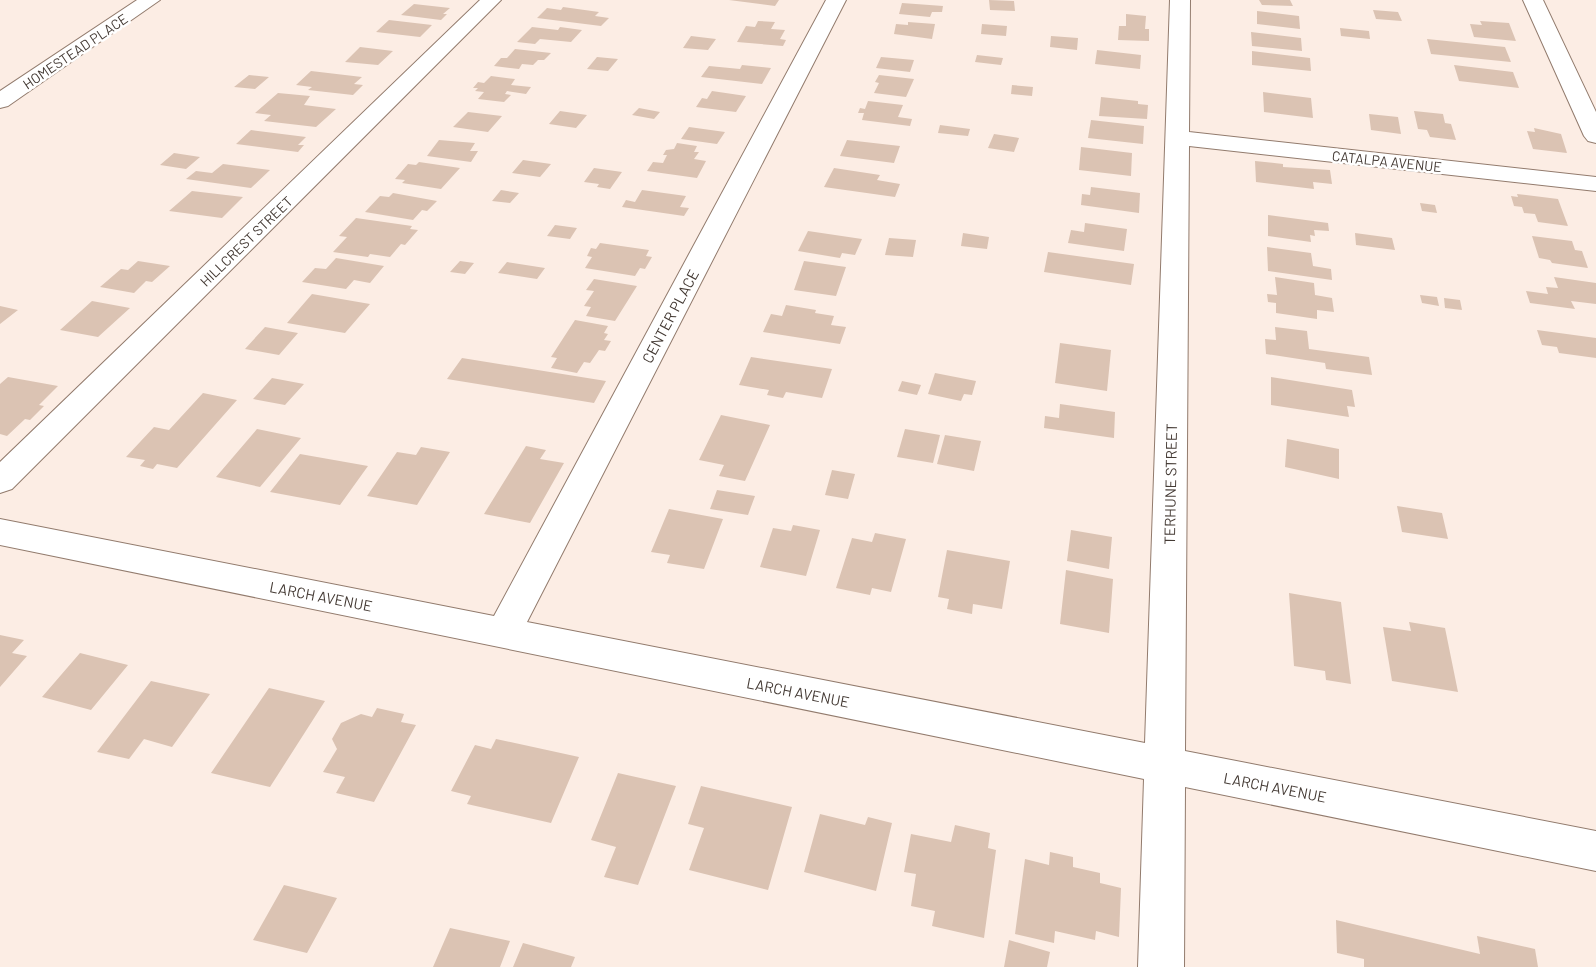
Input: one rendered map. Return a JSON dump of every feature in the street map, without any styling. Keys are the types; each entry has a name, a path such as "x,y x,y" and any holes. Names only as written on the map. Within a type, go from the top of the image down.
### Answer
{"street":[{"name":"HOMESTEAD PLACE","path":"0,102 150,0"},
{"name":"HILLCREST STREET","path":"0,481 491,0"},
{"name":"CENTER PLACE","path":"503,633 836,0"},
{"name":"TERHUNE STREET","path":"1161,967 1180,0"},
{"path":"1533,0 1596,136"},
{"name":"CATALPA AVENUE","path":"1178,138 1596,184"},
{"name":"LARCH AVENUE","path":"0,532 1596,851"}],"building":[{"path":"729,0 779,0 775,6"},
{"path":"989,0 1014,1 1015,11 990,10"},
{"path":"1259,0 1290,0 1293,6 1262,5"},
{"path":"902,3 943,6 942,12 932,12 930,17 899,14"},
{"path":"414,4 450,8 443,14 447,14 441,20 401,15"},
{"path":"563,7 599,12 595,16 609,18 601,26 537,18 547,8 561,10"},
{"path":"1373,10 1398,12 1402,21 1376,19"},
{"path":"1257,11 1299,16 1300,29 1257,24"},
{"path":"1126,14 1146,16 1145,29 1149,29 1149,41 1118,40 1119,26 1126,26"},
{"path":"389,20 432,25 420,37 376,32"},
{"path":"758,21 775,22 771,29 785,30 780,39 786,40 783,46 737,42 746,26 755,27"},
{"path":"1480,21 1509,23 1516,41 1474,37 1470,24 1482,25"},
{"path":"908,22 935,24 932,39 894,34 896,24 908,25"},
{"path":"982,24 1007,26 1006,36 981,34"},
{"path":"532,27 582,30 571,42 540,39 535,44 517,42"},
{"path":"1340,28 1369,31 1370,39 1341,36"},
{"path":"1251,32 1301,38 1302,51 1252,46"},
{"path":"691,36 716,39 708,50 683,48"},
{"path":"1051,36 1078,38 1077,50 1050,47"},
{"path":"1427,39 1505,47 1511,62 1431,54"},
{"path":"360,47 393,51 378,65 345,62"},
{"path":"515,49 551,53 544,60 538,60 533,65 522,64 519,69 494,66 501,58 507,58"},
{"path":"1097,50 1141,55 1140,69 1095,64"},
{"path":"1252,51 1310,58 1311,71 1252,65"},
{"path":"977,55 1003,58 1001,65 975,62"},
{"path":"597,57 618,59 608,71 587,69"},
{"path":"881,57 914,60 910,72 876,68"},
{"path":"742,65 771,68 762,84 701,77 709,66 740,69"},
{"path":"1454,65 1513,72 1519,88 1459,81"},
{"path":"311,71 362,77 354,84 363,85 353,95 308,90 312,87 296,85"},
{"path":"249,75 269,77 255,89 234,87"},
{"path":"879,75 914,79 906,97 874,93 879,83 875,82"},
{"path":"491,76 515,79 511,85 531,87 526,94 507,91 505,94 511,95 504,102 478,99 484,92 475,91 478,88 473,88 478,82 484,83"},
{"path":"1012,85 1033,87 1032,96 1011,94"},
{"path":"712,91 746,96 736,112 696,107 702,98 707,99"},
{"path":"1263,92 1311,98 1313,118 1264,112"},
{"path":"278,93 310,96 304,105 336,109 316,127 264,121 271,115 255,113"},
{"path":"1101,97 1138,101 1138,104 1148,105 1147,119 1099,116"},
{"path":"868,101 903,105 898,117 912,119 910,126 862,120 864,113 858,113 860,108 865,109"},
{"path":"639,108 660,112 654,119 632,115"},
{"path":"560,111 587,115 576,128 549,124"},
{"path":"1414,111 1443,114 1445,123 1451,124 1456,140 1430,137 1427,130 1418,129"},
{"path":"468,112 502,116 488,132 453,127"},
{"path":"1369,114 1398,117 1401,134 1371,130"},
{"path":"1091,120 1144,126 1143,144 1088,138"},
{"path":"940,125 970,129 968,136 938,133"},
{"path":"689,127 725,132 717,144 681,139"},
{"path":"1534,128 1561,134 1567,153 1533,149 1527,131 1535,132"},
{"path":"251,130 306,137 298,145 304,145 298,152 236,144"},
{"path":"994,134 1019,138 1014,152 988,148"},
{"path":"439,140 475,143 470,151 478,151 471,162 427,156"},
{"path":"847,140 900,146 894,163 840,156"},
{"path":"677,143 697,146 694,152 699,152 694,159 706,161 697,178 647,171 653,162 663,163 667,155 663,155 666,150 674,149"},
{"path":"1081,147 1132,153 1131,176 1079,170"},
{"path":"174,153 200,157 186,169 160,165"},
{"path":"523,160 551,164 540,177 512,173"},
{"path":"1255,161 1283,164 1283,167 1330,170 1332,184 1313,182 1314,189 1256,182"},
{"path":"419,162 460,168 441,189 402,183 405,180 395,179 408,164 416,165"},
{"path":"223,164 270,170 251,188 186,179 196,171 212,173"},
{"path":"594,168 622,172 610,189 597,187 599,184 584,182"},
{"path":"834,168 880,175 877,180 900,184 895,197 824,187"},
{"path":"1091,187 1140,193 1139,213 1081,205 1082,194 1090,195"},
{"path":"501,190 519,193 510,203 492,201"},
{"path":"642,190 686,196 680,207 689,208 684,216 622,207 626,200 635,202"},
{"path":"192,191 243,197 222,218 169,211"},
{"path":"393,193 437,201 427,211 422,210 413,220 365,212 380,196 389,197"},
{"path":"1517,194 1558,199 1568,226 1538,222 1535,214 1524,213 1522,207 1514,206 1511,196 1518,197"},
{"path":"1420,203 1435,205 1437,213 1422,211"},
{"path":"1268,215 1328,223 1329,231 1314,230 1315,236 1310,235 1311,242 1268,236"},
{"path":"356,218 412,226 410,229 418,230 390,257 370,254 368,257 333,252 347,237 339,236"},
{"path":"1085,223 1127,229 1124,251 1068,243 1071,230 1084,232"},
{"path":"555,225 577,228 570,239 547,236"},
{"path":"808,231 862,239 855,255 842,253 840,258 798,251"},
{"path":"963,233 989,237 987,249 961,246"},
{"path":"1355,233 1392,238 1395,250 1356,245"},
{"path":"1532,236 1572,241 1575,250 1582,251 1588,268 1552,263 1550,260 1539,258"},
{"path":"889,238 916,240 913,257 885,255"},
{"path":"600,243 649,250 646,256 652,257 645,269 640,268 635,276 585,268 592,257 587,256 591,248 596,249"},
{"path":"1267,247 1311,253 1313,266 1331,269 1332,280 1268,271"},
{"path":"1048,252 1134,264 1131,285 1044,272"},
{"path":"336,258 384,266 370,283 354,280 346,289 302,282 315,268 326,269"},
{"path":"138,261 170,266 152,282 146,281 134,293 100,287 121,269 128,270"},
{"path":"460,261 474,263 465,274 450,272"},
{"path":"804,261 846,267 836,296 794,290"},
{"path":"507,262 545,268 537,279 498,273"},
{"path":"1275,277 1314,283 1315,295 1332,298 1334,312 1317,310 1317,319 1276,313 1276,303 1268,302 1267,294 1277,295"},
{"path":"1554,277 1596,283 1596,304 1571,301 1575,309 1530,303 1526,291 1548,294 1546,287 1558,288"},
{"path":"594,279 637,286 615,321 586,316 591,307 584,306 594,291 586,290"},
{"path":"312,294 370,304 345,333 287,323"},
{"path":"1420,295 1437,297 1439,306 1422,303"},
{"path":"1444,298 1460,300 1462,310 1445,308"},
{"path":"92,301 130,308 98,337 60,330"},
{"path":"786,305 816,310 815,313 834,316 831,325 846,327 840,344 763,332 771,314 782,316"},
{"path":"0,306 18,310 0,324"},
{"path":"575,320 608,326 604,333 608,334 604,340 611,341 605,351 599,350 590,363 584,362 577,373 551,368 557,358 551,357"},
{"path":"265,327 298,333 279,355 245,349"},
{"path":"1275,327 1307,331 1309,349 1369,357 1372,375 1326,369 1325,363 1266,354 1265,339 1276,340"},
{"path":"1537,330 1596,338 1596,358 1559,353 1557,347 1542,345"},
{"path":"1060,343 1111,350 1107,391 1055,383"},
{"path":"751,357 832,369 822,398 786,392 783,398 767,395 769,390 739,385"},
{"path":"462,358 606,381 594,403 447,379"},
{"path":"935,373 976,381 972,395 964,394 961,401 928,394"},
{"path":"8,377 58,386 39,405 44,406 30,420 25,419 7,436 0,434 0,384"},
{"path":"1271,377 1352,390 1355,407 1347,406 1349,417 1271,405"},
{"path":"272,378 304,384 285,405 253,399"},
{"path":"902,381 921,385 917,395 898,391"},
{"path":"203,393 237,400 177,468 157,464 153,469 140,466 145,460 126,457 154,427 169,430"},
{"path":"1060,404 1115,412 1114,438 1044,428 1045,416 1059,418"},
{"path":"721,415 770,425 745,481 719,476 724,465 699,460"},
{"path":"257,429 301,438 260,487 216,477"},
{"path":"905,429 940,435 933,463 897,457"},
{"path":"945,435 981,441 974,471 937,464"},
{"path":"1287,439 1339,449 1339,479 1285,467"},
{"path":"526,446 546,450 540,459 564,463 530,523 484,514"},
{"path":"421,447 450,452 417,505 367,496 397,452 416,455"},
{"path":"300,454 368,466 340,505 270,492"},
{"path":"832,470 855,474 848,499 825,495"},
{"path":"717,490 755,496 748,515 710,509"},
{"path":"1397,506 1442,513 1448,539 1402,532"},
{"path":"669,509 723,519 704,569 667,563 670,555 651,552"},
{"path":"793,525 820,530 806,576 760,567 773,528 791,531"},
{"path":"1071,530 1112,537 1109,569 1067,561"},
{"path":"875,533 906,539 891,592 872,588 870,595 836,588 852,538 872,542"},
{"path":"947,550 1010,561 1002,609 973,604 972,614 947,609 949,599 938,597"},
{"path":"1066,570 1113,579 1109,633 1060,624"},
{"path":"1289,593 1341,602 1351,684 1326,680 1325,671 1294,666"},
{"path":"1409,622 1445,628 1458,692 1392,681 1383,627 1411,631"},
{"path":"0,635 24,640 12,653 27,656 0,687"},
{"path":"80,653 128,665 91,710 42,697"},
{"path":"151,681 210,694 172,747 144,739 129,759 97,752"},
{"path":"269,688 325,701 270,787 211,773"},
{"path":"377,708 404,714 401,722 416,725 374,802 336,793 345,777 323,772 337,749 332,739 341,723 361,714 372,717"},
{"path":"496,739 579,757 551,823 467,804 471,796 451,791 475,745 491,749"},
{"path":"618,773 676,786 638,885 604,877 616,847 591,840"},
{"path":"701,786 792,807 768,890 689,870 704,828 688,824"},
{"path":"820,814 865,825 868,817 892,823 876,891 804,872"},
{"path":"955,825 990,833 988,848 996,850 984,938 932,926 935,911 911,906 916,874 904,872 911,834 951,842"},
{"path":"1050,852 1073,857 1073,867 1100,873 1100,883 1121,888 1119,937 1096,931 1095,940 1055,931 1054,943 1015,934 1025,859 1049,865"},
{"path":"284,885 337,898 307,953 253,940"},
{"path":"1336,920 1480,954 1477,936 1535,949 1538,967 1364,967 1364,959 1337,953"},
{"path":"450,928 510,941 500,967 433,967"},
{"path":"1009,940 1050,952 1047,967 1004,967"},
{"path":"523,943 575,957 571,967 513,967"}]}
